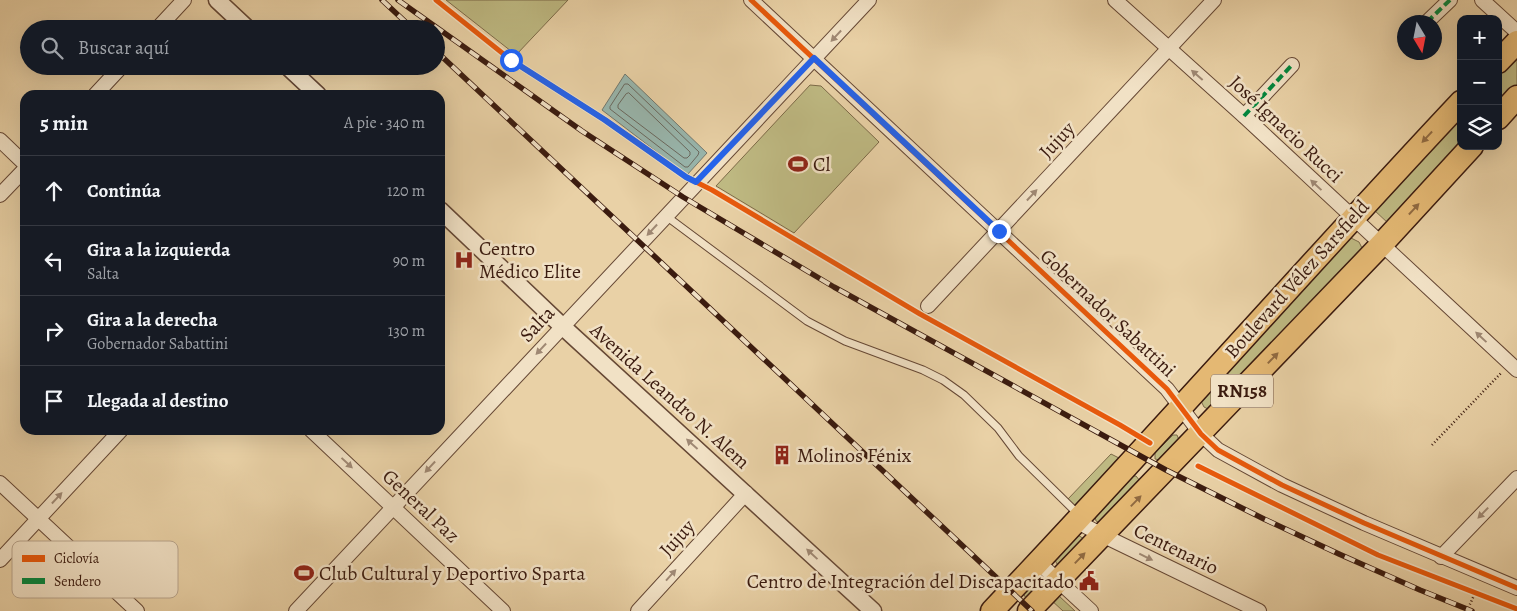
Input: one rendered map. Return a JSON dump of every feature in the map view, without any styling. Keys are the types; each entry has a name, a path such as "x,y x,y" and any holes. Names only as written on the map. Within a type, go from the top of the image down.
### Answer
{"highway":[{"path":"1500,60 1517,42"},
{"path":"1502,114 1517,97"},
{"name":"Boulevard Vélez Sarsfield","path":"992,611 1182,408 1352,218 1458,105"},
{"name":"Boulevard Vélez Sarsfield","path":"1029,611 1201,434 1381,245 1468,150"}],"street":[{"path":"165,20 184,0"},
{"path":"217,0 238,20"},
{"name":"Gobernador Sabattini","path":"751,0 1167,388 1201,434 1218,450 1282,485 1364,524 1517,588"},
{"name":"Salta","path":"296,611 869,0"},
{"name":"José Ignacio Rucci","path":"1115,0 1168,50 1244,116 1513,367"},
{"name":"Jujuy","path":"928,306 1214,0"},
{"path":"1434,15 1450,0"},
{"path":"1482,0 1517,32"},
{"path":"1244,116 1292,65"},
{"path":"100,90 114,75"},
{"path":"297,75 313,90"},
{"path":"0,140 20,159"},
{"path":"0,195 20,174"},
{"name":"Avenida Leandro N. Alem","path":"445,215 562,326 873,611"},
{"path":"18,541 116,435"},
{"name":"General Paz","path":"316,435 503,611"},
{"path":"1441,557 1517,478"},
{"path":"0,483 61,541"},
{"name":"Jujuy","path":"638,611 746,493"},
{"name":"Centenario","path":"1078,519 1102,536 1259,611"},
{"path":"0,560 12,547"},
{"path":"1038,562 1091,611"},
{"path":"122,598 136,611"}],"lane":[{"path":"665,216 807,320 845,341 923,370 964,395 998,428 1019,456 1078,519"}],"path":[{"path":"1432,445 1513,367"},
{"path":"1467,611 1473,593 1483,597"}],"shaded area":[{"path":"446,0 568,0 516,55"},
{"path":"1517,56 1517,86 1502,102 1502,71"},
{"name":"Cl","path":"810,85 821,86 879,142 794,233 716,186"},
{"path":"1457,119 1457,150 1389,224 1373,209"},
{"path":"1351,238 1359,242 1363,250 1208,409 1204,407 1200,399 1347,239"},
{"path":"1173,435 1177,435 1179,440 1160,460 1155,459 1155,453"},
{"path":"1111,454 1125,461 1075,507 1068,499"},
{"path":"1133,476 1136,476 1140,481 1100,523 1096,521 1095,516"},
{"path":"1078,535 1084,539 1060,566 1055,560"},
{"path":"1036,579 1041,580 1042,583 1027,600 1023,593"},
{"path":"1058,595 1075,611 1063,611 1050,599"}],"water":[{"path":"625,74 707,153 687,175 602,110"}],"railway":[{"path":"382,0 403,20"},
{"path":"398,0 426,20"},
{"path":"445,33 582,131 683,197 834,287 1166,470 1339,554 1472,611"},
{"path":"445,59 1032,611"}],"marked path":[{"path":"1434,15 1450,0"},
{"path":"1244,116 1292,65"}],"cycle path":[{"path":"436,0 511,60 605,120 686,177 712,190 920,314 1150,443"},
{"path":"751,0 1167,389 1201,434 1218,450 1282,485 1364,523 1517,588"},
{"path":"1198,466 1378,555 1517,609"}],"place":[{"name":"Cl","path":"798,164"},
{"name":"Centro Médico Elite","path":"464,260"},
{"name":"Molinos Fénix","path":"782,455"},
{"name":"Club Cultural y Deportivo Sparta","path":"304,573"},
{"name":"Centro de Integración del Discapacitado","path":"1089,581"}],"route":[{"path":"511,60 605,120 696,182 814,58 999,231"}]}
